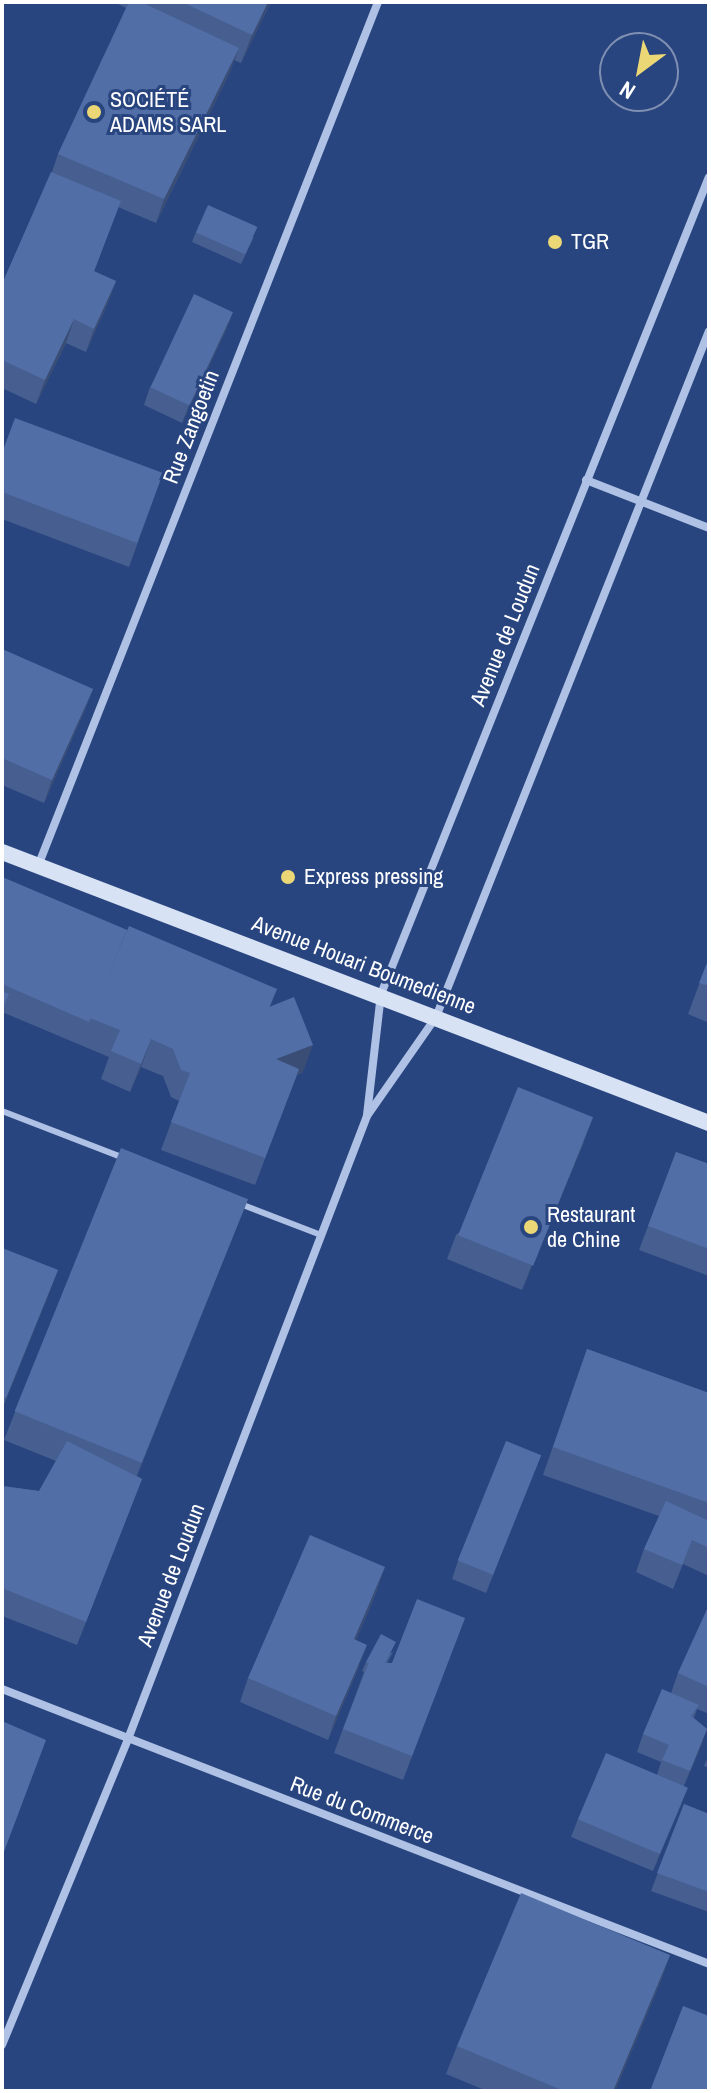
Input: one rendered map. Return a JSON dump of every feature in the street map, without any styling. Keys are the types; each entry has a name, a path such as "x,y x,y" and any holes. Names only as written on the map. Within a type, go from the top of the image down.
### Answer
{"main road":[{"name":"Avenue Houari Boumedienne","path":"2,852 381,994 709,1123"}],"street":[{"name":"Rue Zangoetin","path":"38,866 378,2"},
{"name":"Avenue de Loudun","path":"367,1116 381,994 709,177"},
{"name":"Avenue de Loudun","path":"2,2045 128,1739 367,1116 436,1017 709,331"},
{"path":"586,480 709,528"},
{"name":"Rue du Commerce","path":"2,1689 709,1964"}],"lane":[{"path":"2,1111 132,1162"},
{"path":"234,1201 321,1235"}],"building":[{"path":"129,2 141,2 239,48 164,199 58,154"},
{"path":"182,2 268,2 252,35"},
{"path":"51,172 121,201 94,271 116,281 94,329 74,319 45,380 2,360 2,284"},
{"path":"208,205 257,227 245,254 196,232"},
{"path":"194,294 233,312 189,406 150,387"},
{"path":"15,418 163,473 137,543 2,492 2,453"},
{"path":"2,649 93,689 52,780 2,758"},
{"path":"2,877 127,930 89,1022 2,984"},
{"path":"129,926 277,989 269,1007 294,997 313,1045 276,1059 299,1069 265,1158 171,1122 190,1073 181,1070 173,1049 151,1039 141,1064 111,1051 120,1030 90,1018"},
{"path":"709,958 709,986 699,983"},
{"path":"2,991 9,994 2,1009"},
{"path":"518,1087 593,1117 533,1266 458,1235"},
{"path":"121,1148 248,1199 142,1463 15,1411"},
{"path":"676,1152 709,1164 709,1249 648,1226"},
{"path":"2,1248 58,1270 6,1398 2,1397"},
{"path":"587,1349 709,1393 709,1503 553,1447"},
{"path":"67,1441 142,1479 86,1622 2,1588 2,1486 39,1491"},
{"path":"506,1441 541,1455 493,1575 458,1561"},
{"path":"666,1501 709,1521 709,1548 692,1540 682,1565 644,1549"},
{"path":"310,1535 385,1567 354,1639 367,1645 336,1716 248,1678"},
{"path":"417,1599 465,1618 412,1756 343,1729 369,1662 392,1663"},
{"path":"709,1605 709,1687 678,1673"},
{"path":"381,1634 396,1642 385,1663 368,1663 366,1662"},
{"path":"662,1689 699,1705 691,1716 707,1729 690,1771 662,1760 669,1745 643,1734"},
{"path":"2,1721 46,1740 2,1857"},
{"path":"606,1753 688,1788 660,1854 578,1819"},
{"path":"684,1804 709,1814 709,1892 657,1873"},
{"path":"521,1893 670,1955 613,2091 564,2091 457,2046"},
{"path":"683,2006 709,2016 709,2091 650,2091"}],"place":[{"name":"SOCIÉTÉ ADAMS SARL","path":"94,112"},
{"name":"TGR","path":"555,242"},
{"name":"Express pressing","path":"288,877"},
{"name":"Restaurant de Chine","path":"531,1227"}]}
